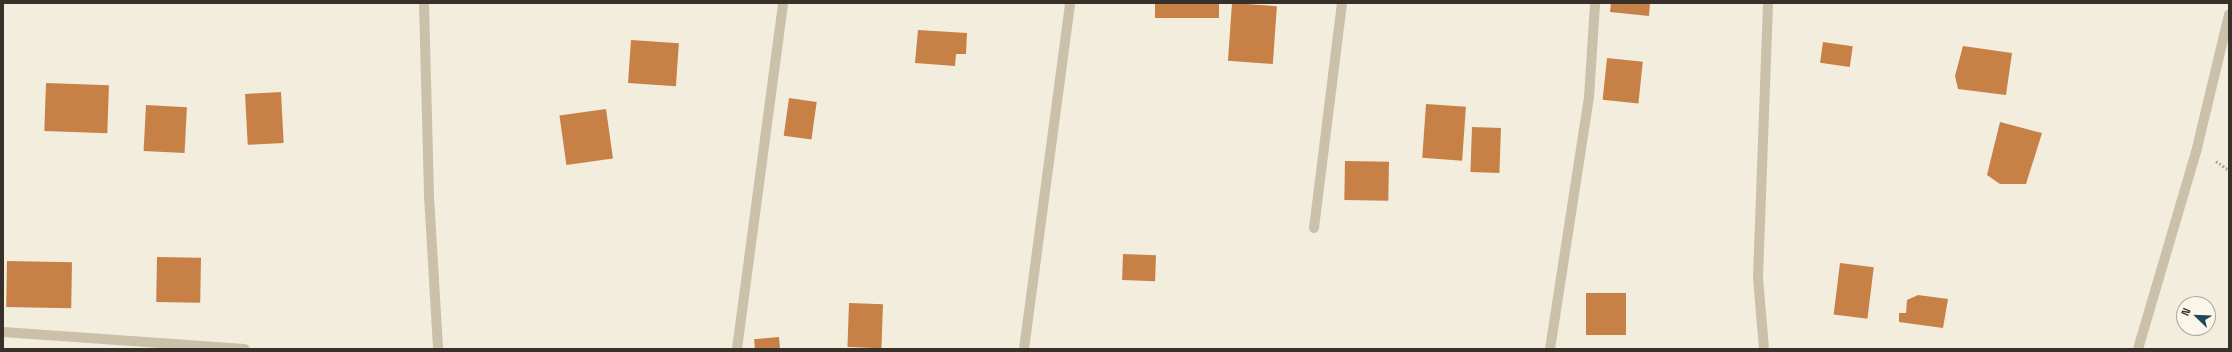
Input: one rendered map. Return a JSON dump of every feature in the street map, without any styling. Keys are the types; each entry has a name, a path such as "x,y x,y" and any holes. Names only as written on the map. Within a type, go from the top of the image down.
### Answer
{"street":[{"path":"424,3 429,196 438,349"},
{"path":"737,349 783,3"},
{"path":"1024,349 1070,3"},
{"path":"1314,228 1342,3"},
{"path":"1550,349 1589,97 1595,3"},
{"path":"1764,349 1758,277 1768,3"},
{"path":"2138,349 2197,148 2229,15"},
{"path":"3,332 244,349"}],"building":[{"path":"1155,3 1219,3 1219,18 1155,18"},
{"path":"1232,3 1277,6 1273,64 1228,61"},
{"path":"1611,3 1650,3 1649,16 1610,12"},
{"path":"918,30 967,33 966,54 956,54 955,66 915,63"},
{"path":"631,40 679,43 676,86 628,83"},
{"path":"1823,42 1853,46 1850,67 1820,63"},
{"path":"1963,46 2012,53 2006,95 1958,89 1955,76"},
{"path":"1607,58 1643,62 1638,104 1603,100"},
{"path":"46,83 109,85 107,133 44,131"},
{"path":"281,92 284,143 248,145 245,94"},
{"path":"789,98 817,102 811,140 784,136"},
{"path":"1426,104 1466,107 1462,161 1422,158"},
{"path":"146,105 187,107 185,153 144,151"},
{"path":"606,109 613,159 566,165 559,116"},
{"path":"2000,122 2042,133 2026,184 2000,184 1987,175"},
{"path":"1472,127 1501,128 1499,173 1470,172"},
{"path":"1345,161 1389,162 1388,201 1344,200"},
{"path":"1123,254 1156,255 1155,281 1122,280"},
{"path":"157,257 201,258 200,303 156,302"},
{"path":"7,261 72,262 71,308 6,307"},
{"path":"1840,263 1874,267 1867,319 1834,315"},
{"path":"1586,293 1626,293 1626,335 1586,335"},
{"path":"1918,295 1948,299 1943,328 1899,322 1899,313 1906,313 1907,300"},
{"path":"849,303 883,304 881,348 847,347"},
{"path":"779,337 780,349 755,349 754,339"}]}
